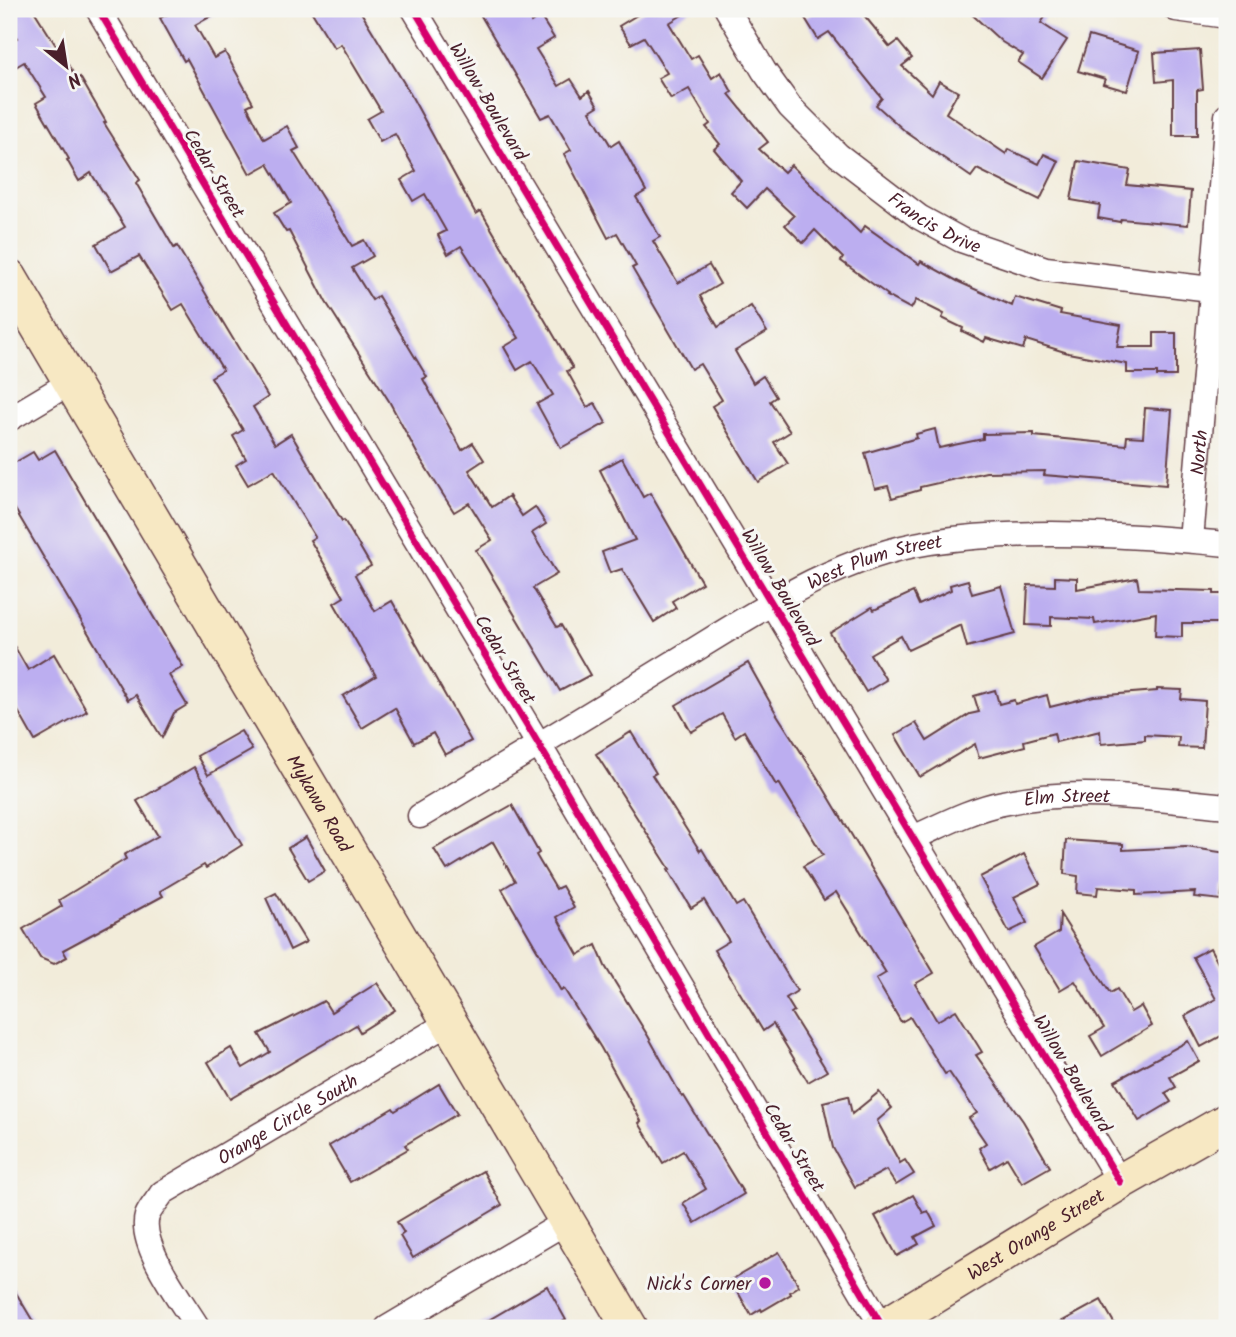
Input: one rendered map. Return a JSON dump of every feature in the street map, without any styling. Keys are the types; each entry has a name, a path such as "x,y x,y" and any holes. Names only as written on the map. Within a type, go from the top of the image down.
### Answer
{"main road":[{"name":"Mykawa Road","path":"9,277 630,1328"},
{"name":"West Orange Street","path":"882,1328 1120,1182 1227,1121"}],"street":[{"name":"Cedar Street","path":"98,9 539,745 882,1328"},
{"name":"Willow Boulevard","path":"414,9 1120,1182"},
{"name":"Francis Drive","path":"727,9 764,71 790,107 838,155 919,217 961,240 1046,269 1220,290"},
{"path":"1176,9 1227,16"},
{"name":"North","path":"1191,540 1220,290 1227,116"},
{"path":"9,419 71,382"},
{"name":"West Plum Street","path":"420,816 772,603 851,564 930,542 1024,535 1191,540 1227,544"},
{"name":"Elm Street","path":"913,838 968,813 1027,798 1084,796 1227,806"},
{"name":"Orange Circle South","path":"198,1328 150,1248 147,1216 162,1193 450,1022"},
{"path":"387,1328 566,1222"}],"building":[{"path":"9,9 33,9 77,79 80,77 106,122 104,123 140,180 136,183 174,248 177,246 268,397 253,407 275,444 291,434 371,566 355,575 375,611 392,601 471,741 445,755 433,733 414,743 395,708 362,728 343,696 376,676 334,603 344,597 310,540 315,537 274,470 248,485 236,465 246,459 233,436 243,430 211,377 223,370 183,304 173,310 139,256 111,271 96,244 125,227 91,173 79,181 36,103 46,97 24,62 9,71 9,43 17,38 9,25"},
{"path":"177,9 224,9 195,25 214,58 225,52 253,103 247,106 264,139 287,126 299,148 293,151 352,246 364,240 373,256 352,268 372,300 378,296 427,377 423,379 462,450 473,443 484,460 469,470 492,507 509,496 522,516 535,507 546,524 532,533 557,574 533,588 557,627 561,625 590,675 560,691 476,550 492,540 469,503 454,512 418,455 389,401 326,302 289,231 286,232 274,213 291,203 268,164 250,174 187,59 184,61 160,18"},
{"path":"310,9 359,9 407,88 476,214 481,211 573,368 567,371 587,407 595,403 606,423 561,448 537,404 553,395 532,361 517,370 504,347 519,338 461,246 448,254 438,235 446,231 425,194 413,201 401,180 416,171 395,134 380,142 367,119 381,111 341,44 334,48"},
{"path":"477,9 524,9 531,22 540,16 554,38 536,49 559,86 571,79 582,96 589,91 598,106 590,111 611,146 619,141 646,191 636,197 660,237 653,241 678,283 709,265 720,284 700,296 718,327 751,306 767,332 735,351 753,383 763,376 776,397 770,401 790,432 774,442 788,464 758,482 712,406 722,400 700,364 691,369 632,268 636,266 617,233 608,238 564,154 571,150 550,114 541,118"},
{"path":"647,9 692,9 669,23 691,59 698,55 712,78 721,72 732,92 729,94 768,142 759,149 784,172 791,165 860,233 865,226 919,264 921,261 1012,306 1015,297 1061,311 1060,314 1121,325 1117,347 1154,347 1154,333 1176,333 1176,376 1127,373 1127,364 1068,353 1026,340 1023,349 986,338 984,342 942,318 944,314 916,300 911,309 887,296 841,261 843,258 815,230 803,243 785,225 794,216 765,189 747,208 731,192 741,181 714,149 720,144 706,127 710,124 689,89 671,99 658,78 667,73 644,37 631,44 619,26"},
{"path":"820,9 859,9 890,47 898,41 912,58 902,66 932,94 939,81 958,92 946,113 1006,154 1008,149 1039,164 1044,154 1059,161 1040,200 977,169 971,177 906,132 876,105 882,98 829,32 818,39 805,18"},
{"path":"966,9 1033,9 1045,17 1041,23 1067,40 1042,78 1018,62 1023,55 1002,42"},
{"path":"1089,36 1139,51 1127,91 1103,84 1105,79 1078,71"},
{"path":"1200,50 1203,89 1197,90 1197,136 1173,136 1173,80 1156,82 1154,53"},
{"path":"1078,161 1130,170 1127,185 1191,191 1188,225 1121,219 1120,222 1098,218 1100,205 1071,200"},
{"path":"1145,408 1172,410 1166,485 1044,475 1045,471 986,472 920,487 920,490 892,498 888,486 875,489 865,453 917,438 916,434 935,429 939,448 983,439 983,434 1034,433 1034,436 1126,445 1127,436 1143,437"},
{"path":"55,450 183,667 169,675 187,705 174,713 162,738 136,695 128,700 9,499 9,466 33,452 38,460"},
{"path":"622,458 643,497 650,493 702,583 672,601 676,608 654,622 622,569 610,573 602,552 635,540 600,470"},
{"path":"1055,577 1077,578 1077,589 1137,578 1139,589 1214,591 1214,594 1227,594 1227,623 1182,623 1182,637 1155,636 1156,613 1095,624 1094,619 1051,617 1051,626 1026,625 1028,585 1055,586"},
{"path":"968,580 972,594 1001,586 1015,634 967,647 961,625 908,650 901,636 870,654 886,680 866,692 830,633 872,607 874,610 913,592 919,605 951,590 950,585"},
{"path":"9,637 28,670 54,654 87,711 35,741 9,695"},
{"path":"748,663 934,973 915,984 937,1021 956,1010 982,1052 976,1055 1023,1121 1050,1167 1022,1183 1007,1158 990,1168 979,1148 986,1143 969,1118 977,1113 949,1072 945,1074 910,1017 901,1022 876,979 886,973 836,892 824,900 803,866 823,855 744,731 735,737 722,714 691,732 676,705"},
{"path":"1157,689 1182,690 1181,699 1205,701 1202,748 1178,747 1179,737 1145,735 1145,740 1101,744 1100,731 1056,742 1054,733 1024,741 1025,746 979,758 975,744 920,777 895,735 916,723 927,741 970,714 979,712 974,696 995,690 999,704 1014,700 1015,704 1047,695 1050,707 1094,696"},
{"path":"241,731 252,750 208,775 197,756"},
{"path":"631,732 656,773 652,775 700,851 702,849 736,906 743,902 797,991 786,998 794,1011 791,1013 827,1071 808,1082 773,1024 763,1031 714,950 729,941 704,900 691,908 668,870 670,869 596,754"},
{"path":"194,767 242,845 206,868 204,865 160,891 163,896 63,950 67,957 54,964 40,958 23,929 62,906 59,900 126,859 124,855 158,836 137,801"},
{"path":"512,805 556,889 562,886 574,907 557,917 578,955 596,945 605,966 682,1097 684,1096 744,1194 695,1223 683,1203 706,1189 683,1151 663,1163 639,1123 641,1121 601,1048 564,989 561,991 502,889 515,881 493,842 447,870 434,849"},
{"path":"306,837 325,871 308,881 288,848"},
{"path":"1066,840 1123,844 1123,850 1186,847 1227,853 1227,885 1223,884 1221,900 1194,897 1195,892 1136,895 1136,890 1098,887 1097,895 1077,893 1078,876 1064,874"},
{"path":"1024,854 1040,884 1014,897 1027,923 1009,932 980,877"},
{"path":"276,893 306,942 290,950 266,898"},
{"path":"1060,914 1110,993 1117,989 1131,1012 1141,1006 1152,1026 1102,1056 1090,1036 1104,1028 1075,981 1060,990 1034,947 1059,932"},
{"path":"1210,948 1227,980 1227,1033 1201,1047 1185,1016 1216,999 1193,957"},
{"path":"377,983 395,1010 360,1032 356,1025 230,1099 208,1062 231,1048 243,1068 270,1052 259,1034 324,1001 331,1012"},
{"path":"1188,1041 1199,1061 1170,1077 1176,1087 1165,1093 1171,1102 1139,1121 1115,1081"},
{"path":"439,1084 457,1114 405,1145 408,1149 350,1182 329,1146"},
{"path":"879,1092 892,1108 877,1121 900,1163 905,1160 914,1174 896,1185 886,1170 855,1187 833,1148 823,1102 848,1096 852,1114"},
{"path":"483,1171 502,1205 413,1258 400,1236 404,1233 397,1222"},
{"path":"913,1195 923,1213 928,1211 936,1226 915,1237 919,1244 897,1256 875,1216"},
{"name":"Nick's Corner","path":"779,1252 799,1286 790,1292 791,1294 751,1315 731,1280"},
{"path":"9,1281 37,1328 9,1328"},
{"path":"547,1286 566,1320 551,1328 475,1328"},
{"path":"1101,1300 1117,1328 1050,1328"}],"cycle path":[{"path":"98,9 539,745 883,1328"},
{"path":"414,9 1120,1182"}],"place":[{"name":"Nick's Corner","path":"765,1283"}]}
